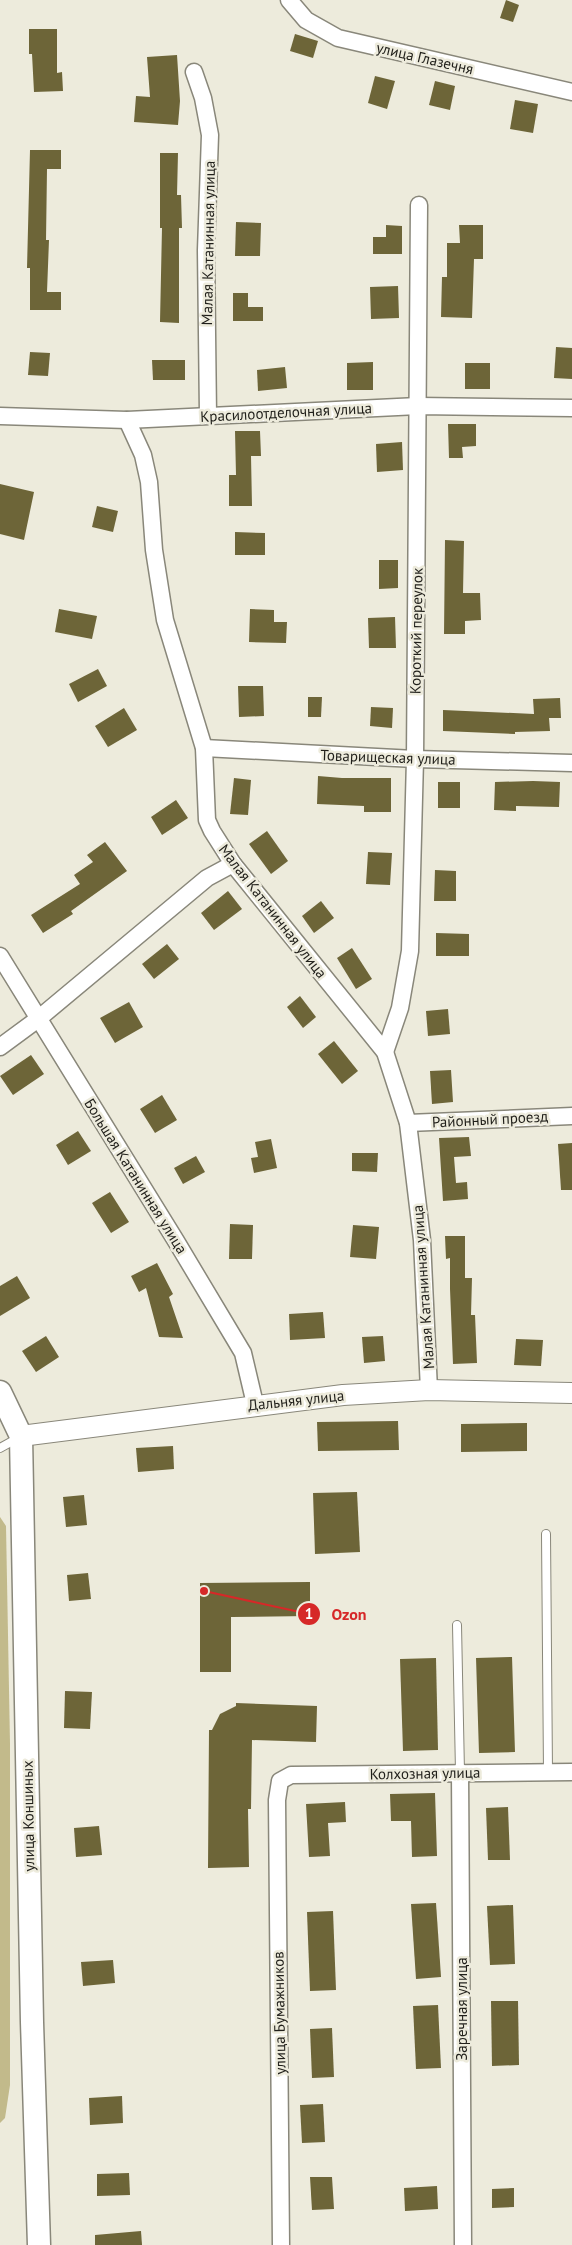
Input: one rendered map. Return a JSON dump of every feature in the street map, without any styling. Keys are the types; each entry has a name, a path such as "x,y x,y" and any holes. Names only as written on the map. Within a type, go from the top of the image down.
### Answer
{"main road":[{"name":"улица Коншиных","path":"0,1392 22,1436 31,2012 40,2245"}],"street":[{"name":"улица Глазечня","path":"289,0 306,20 338,38 572,92"},
{"name":"Малая Катанинная улица","path":"194,72 203,98 210,135 206,250 208,415"},
{"name":"Короткий переулок","path":"385,1052 400,1008 410,952 415,759 419,205"},
{"name":"Красилоотделочная улица","path":"0,416 127,420 418,406 572,408"},
{"name":"Малая Катанинная улица","path":"127,420 143,455 149,482 154,550 165,620 204,748 207,820 233,864 385,1052 408,1123 422,1240 429,1390"},
{"name":"Товарищеская улица","path":"204,748 415,759 572,763"},
{"path":"0,1047 38,1019 207,878 233,864"},
{"name":"Большая Катанинная улица","path":"0,956 243,1353 254,1404"},
{"name":"Районный проезд","path":"408,1123 572,1116"},
{"name":"Дальняя улица","path":"22,1436 254,1404 343,1395 429,1390 572,1393"},
{"name":"Заречная улица","path":"460,1772 463,2245"},
{"name":"Колхозная улица","path":"280,1781 291,1775 572,1772"},
{"name":"улица Бумажников","path":"280,1781 277,1810 281,2245"}],"lane":[{"path":"0,1448 22,1436"},
{"path":"546,1534 548,1772"},
{"path":"457,1625 460,1772"}],"shaded area":[{"path":"0,1517 6,1526 10,1744 10,2085 5,2118 0,2123"}],"building":[{"path":"506,0 519,5 513,22 500,18"},
{"path":"29,29 57,29 57,73 62,72 63,91 34,92 32,54 29,54"},
{"path":"295,34 318,41 313,58 290,51"},
{"path":"177,55 180,101 178,125 134,122 136,96 150,97 147,57"},
{"path":"375,76 395,81 387,109 368,103"},
{"path":"435,81 455,86 450,110 429,105"},
{"path":"515,100 538,104 533,133 510,129"},
{"path":"30,150 61,150 61,169 47,169 46,240 49,240 47,292 61,292 61,310 30,310 30,268 27,268"},
{"path":"160,153 178,153 177,195 181,195 182,228 179,228 179,323 160,322 162,228 160,228"},
{"path":"236,222 261,223 260,256 235,256"},
{"path":"386,225 402,226 402,254 373,254 373,237 386,237"},
{"path":"459,225 483,225 483,259 474,259 472,318 441,317 442,277 447,277 447,243 460,243"},
{"path":"398,286 399,318 371,319 370,287"},
{"path":"233,293 248,293 248,307 263,307 263,321 233,321"},
{"path":"556,347 572,348 572,379 554,378"},
{"path":"30,352 50,353 48,376 28,375"},
{"path":"152,360 185,360 185,380 153,380"},
{"path":"373,362 373,390 347,390 347,363"},
{"path":"465,363 490,363 490,389 465,389"},
{"path":"285,367 287,388 258,391 257,370"},
{"path":"448,424 476,424 476,446 462,447 463,458 449,458"},
{"path":"235,431 260,431 261,456 251,456 252,506 229,506 229,475 236,475"},
{"path":"402,442 403,470 377,472 376,444"},
{"path":"0,484 34,492 24,540 0,534"},
{"path":"97,506 118,511 113,532 92,527"},
{"path":"235,532 265,533 265,555 235,555"},
{"path":"445,540 464,541 463,593 480,593 481,620 465,621 465,634 444,634"},
{"path":"379,560 398,560 398,588 379,589"},
{"path":"59,609 97,616 92,639 55,632"},
{"path":"250,609 274,610 274,622 287,622 286,643 249,642"},
{"path":"395,617 396,648 369,648 368,618"},
{"path":"98,669 107,686 78,702 69,684"},
{"path":"238,686 263,686 264,716 239,717"},
{"path":"308,697 322,697 321,717 308,717"},
{"path":"560,698 561,718 549,718 550,731 515,732 515,734 443,731 443,710 534,714 533,699"},
{"path":"371,707 393,708 392,728 370,726"},
{"path":"124,708 137,730 108,747 95,726"},
{"path":"318,776 391,778 391,812 364,812 364,806 317,804"},
{"path":"234,778 251,780 248,815 230,814"},
{"path":"438,782 460,782 460,808 438,808"},
{"path":"495,782 560,782 559,807 516,806 516,811 494,810"},
{"path":"176,800 188,818 162,835 151,817"},
{"path":"267,831 288,861 271,874 249,844"},
{"path":"105,842 127,871 71,911 73,914 43,933 31,915 80,884 74,875 93,862 87,855"},
{"path":"368,852 392,853 390,885 366,884"},
{"path":"435,870 456,871 456,901 434,901"},
{"path":"228,891 242,909 214,930 201,913"},
{"path":"321,901 334,918 314,933 302,916"},
{"path":"436,933 469,934 469,956 436,956"},
{"path":"167,944 179,959 154,979 142,964"},
{"path":"352,948 372,979 356,989 337,958"},
{"path":"300,996 316,1017 303,1028 287,1007"},
{"path":"129,1002 143,1027 115,1043 100,1018"},
{"path":"448,1009 450,1034 428,1036 426,1011"},
{"path":"334,1041 358,1071 342,1084 318,1054"},
{"path":"31,1055 44,1074 13,1095 0,1076"},
{"path":"451,1070 453,1102 432,1104 430,1071"},
{"path":"162,1095 177,1120 155,1133 140,1109"},
{"path":"78,1131 91,1151 68,1165 56,1145"},
{"path":"469,1137 471,1156 454,1157 456,1183 467,1182 468,1199 443,1201 439,1138"},
{"path":"271,1139 277,1168 254,1173 251,1158 258,1157 255,1142"},
{"path":"572,1143 572,1190 561,1190 558,1144"},
{"path":"352,1153 378,1153 377,1172 352,1171"},
{"path":"196,1156 205,1172 183,1184 174,1168"},
{"path":"110,1192 129,1222 111,1233 92,1203"},
{"path":"230,1224 253,1225 252,1259 229,1259"},
{"path":"353,1225 379,1227 376,1259 350,1257"},
{"path":"445,1236 465,1236 465,1278 472,1278 471,1315 475,1315 477,1363 453,1364 450,1258 446,1259"},
{"path":"157,1263 173,1294 169,1297 183,1338 159,1337 146,1288 139,1292 131,1276"},
{"path":"17,1276 30,1298 0,1316 0,1286"},
{"path":"323,1312 325,1338 290,1340 289,1314"},
{"path":"46,1336 59,1357 36,1372 22,1351"},
{"path":"383,1336 385,1361 364,1363 362,1337"},
{"path":"516,1339 543,1340 541,1366 514,1365"},
{"path":"398,1421 399,1450 318,1451 317,1422"},
{"path":"527,1423 527,1451 461,1452 461,1424"},
{"path":"173,1446 174,1469 138,1472 136,1448"},
{"path":"357,1492 360,1552 315,1554 313,1493"},
{"path":"84,1495 87,1525 66,1527 63,1497"},
{"path":"88,1573 91,1599 69,1601 67,1575"},
{"path":"310,1582 310,1616 231,1617 231,1672 200,1672 200,1583"},
{"path":"512,1657 515,1752 479,1753 476,1658"},
{"path":"436,1658 438,1750 403,1751 400,1659"},
{"path":"65,1691 92,1692 90,1729 64,1728"},
{"path":"236,1703 317,1706 316,1742 252,1740 251,1809 248,1809 249,1867 208,1868 209,1730 212,1730 220,1714 236,1706"},
{"path":"435,1793 437,1856 412,1857 411,1821 391,1821 390,1794"},
{"path":"345,1802 346,1822 328,1823 330,1856 309,1857 306,1804"},
{"path":"508,1807 510,1860 488,1860 486,1808"},
{"path":"99,1826 102,1855 76,1857 74,1828"},
{"path":"436,1903 441,1977 416,1979 411,1904"},
{"path":"513,1905 515,1964 490,1965 487,1906"},
{"path":"333,1911 336,1990 310,1991 307,1912"},
{"path":"113,1960 115,1983 83,1986 81,1962"},
{"path":"491,2001 518,2001 519,2065 492,2066"},
{"path":"438,2005 441,2068 416,2069 413,2006"},
{"path":"332,2028 334,2077 312,2078 310,2029"},
{"path":"122,2096 123,2123 90,2125 89,2098"},
{"path":"323,2104 325,2142 302,2143 300,2105"},
{"path":"129,2173 130,2195 97,2196 97,2174"},
{"path":"310,2177 332,2177 334,2209 312,2210"},
{"path":"437,2186 438,2209 405,2211 404,2188"},
{"path":"514,2188 514,2207 492,2208 492,2189"},
{"path":"141,2231 142,2245 95,2245 95,2235"}],"place":[{"name":"Ozon","path":"204,1591"}]}
